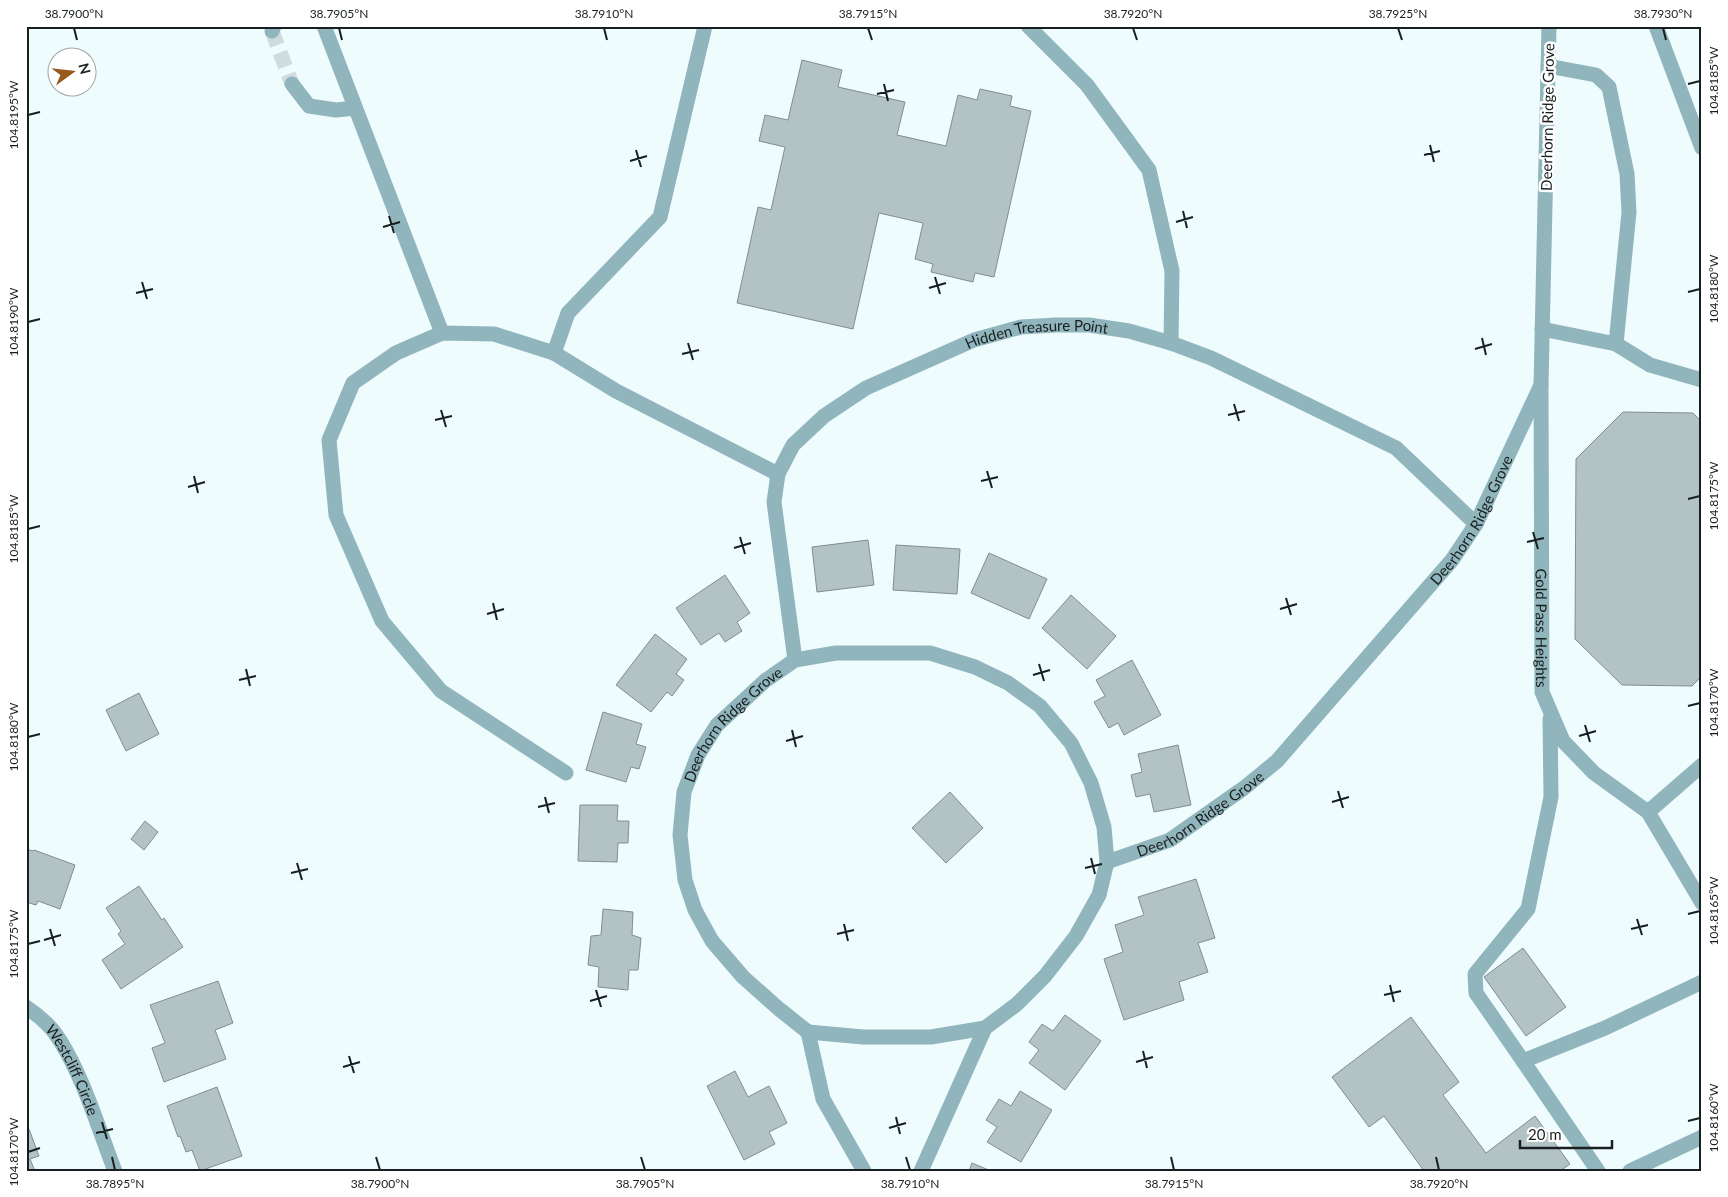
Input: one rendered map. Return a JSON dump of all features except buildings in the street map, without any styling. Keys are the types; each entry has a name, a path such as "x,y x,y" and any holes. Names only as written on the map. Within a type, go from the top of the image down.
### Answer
{"street":[{"path":"324,26 442,333"},
{"path":"554,353 568,313 660,216 705,26"},
{"path":"1028,26 1087,85 1149,170 1172,271 1171,343"},
{"name":"Deerhorn Ridge Grove","path":"1107,862 1170,840 1244,788 1278,761 1452,560 1476,524 1541,385 1549,26"},
{"path":"1656,26 1702,148"},
{"path":"1548,66 1596,75 1609,87 1627,174 1629,212 1616,344"},
{"path":"292,84 309,106 336,110 355,108"},
{"name":"Hidden Treasure Point","path":"795,660 774,502 778,474 793,445 824,416 866,388 974,340 1021,327 1056,324 1130,331 1171,343 1248,375 1396,448 1476,524"},
{"path":"1542,329 1616,344 1650,365 1702,380"},
{"path":"566,773 441,691 382,622 336,515 329,440 353,383 396,353 442,333 494,334 554,353 616,391 778,474"},
{"name":"Gold Pass Heights","path":"1541,385 1542,692 1562,741 1594,773 1648,812 1702,903"},
{"name":"Deerhorn Ridge Grove","path":"808,1032 743,977 712,942 695,910 685,880 680,835 684,792 698,755 717,724 766,680 795,660 836,653 930,654 975,667 1008,683 1040,706 1071,743 1091,783 1104,827 1107,862 1099,895 1076,936 1045,976 1017,1004 986,1028 921,1171"},
{"path":"1550,709 1550,797 1528,909 1475,974 1476,993 1598,1171"},
{"path":"1648,812 1702,765"},
{"path":"1522,1061 1605,1028 1702,982"},
{"name":"Westcliff Circle","path":"26,1006 58,1038 75,1068 115,1171"},
{"path":"864,1171 823,1099 808,1032 863,1037 931,1037 986,1028"},
{"path":"1630,1171 1702,1137"}],"tunnel":[{"path":"272,31 292,84"}]}
